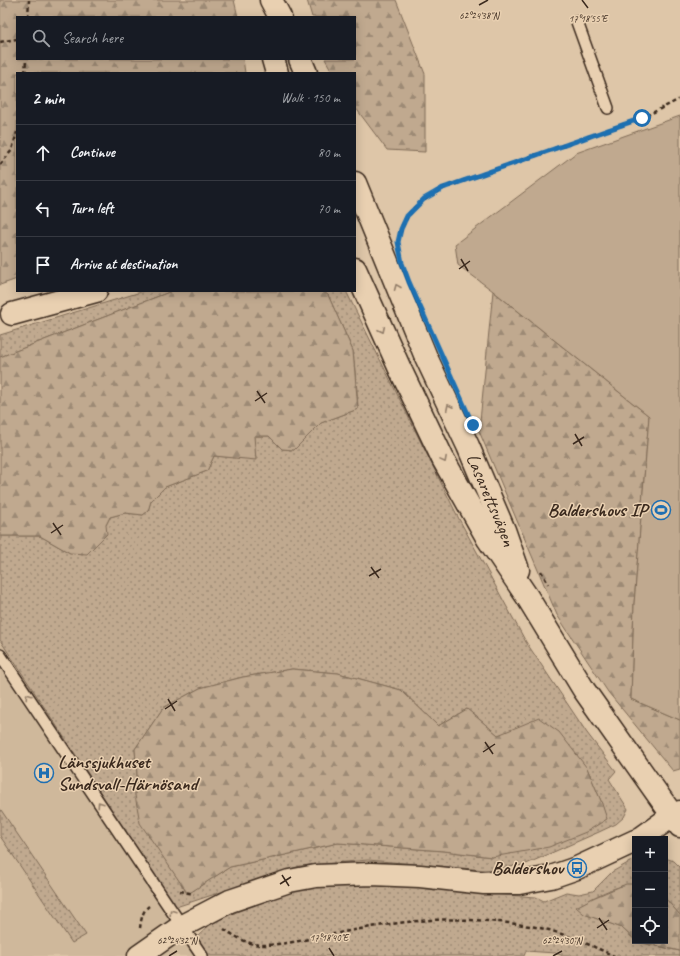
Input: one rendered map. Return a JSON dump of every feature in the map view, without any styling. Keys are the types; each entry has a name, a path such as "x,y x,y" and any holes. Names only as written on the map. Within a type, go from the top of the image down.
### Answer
{"street":[{"path":"263,0 265,16"},
{"path":"271,0 279,16"},
{"path":"273,60 277,72"},
{"path":"300,60 306,72"},
{"name":"Lasarettsvägen","path":"356,190 360,210 468,446 501,523 528,598"},
{"name":"Lasarettsvägen","path":"358,278 443,459 488,539 528,598 584,690 677,818"},
{"path":"6,316 67,292"},
{"path":"6,316 92,292"},
{"path":"645,836 677,818"},
{"path":"139,956 182,926 230,902 289,881 316,876 371,874 420,876 484,883 520,883 551,877 577,868 632,842"}],"lane":[{"path":"577,22 608,108"},
{"path":"0,655 202,956"}],"path":[{"path":"28,16 29,0"},
{"path":"0,42 16,39"},
{"path":"25,72 26,60"},
{"path":"399,236 407,216 424,199 443,188 642,118 680,99"},
{"path":"0,165 12,150 16,136"},
{"path":"540,569 551,590"},
{"path":"139,931 142,917 146,908 170,892 180,891 197,894 224,930 249,943 263,945 299,941 382,925 433,920 471,920 512,924 548,930 584,942 614,956"}],"shaded area":[{"name":"Länssjukhuset Sundsvall-Härnösand","path":"0,640 176,907 209,956 0,956"}],"green space":[{"path":"0,0 234,0 238,16 16,16 16,60 243,60 245,72 16,72 16,279 0,285"},
{"path":"307,0 396,0 425,74 425,152 387,150 356,108 356,72 332,72 326,60 356,60 356,16 312,16"},
{"name":"Baldershovs IP","path":"680,116 680,720 631,699 634,604 649,416 493,291 458,265 455,244 576,153"},
{"path":"493,291 649,416 634,604 631,699 680,720 680,769 673,771 608,692 557,615 479,431"},
{"path":"141,292 169,292 0,357 0,335"},
{"path":"169,292 324,292 328,295 353,351 358,409 321,423 294,450 282,449 269,436 254,436 256,460 214,456 207,471 165,487 151,501 148,511 143,515 125,513 110,517 106,525 107,534 87,554 70,553 40,536 0,536 0,357"},
{"path":"324,292 346,292 459,519 526,642 587,733 616,771 609,779 628,809 624,817 616,824 524,865 485,870 368,860 300,866 176,907 0,640 0,536 40,536 70,553 106,525 110,517 125,513 143,515 148,511 151,501 165,487 207,471 214,456 256,459 253,436 269,436 282,449 294,450 321,423 358,409 353,351 328,295","holes":["292,669 338,673 401,690 438,726 467,709 498,735 587,768 601,801 606,819 492,857 444,851 338,843 230,867 187,894 135,795 137,774 135,749 163,708 200,688 243,677"]},
{"path":"292,669 338,673 401,690 438,726 467,709 498,735 539,718 559,732 587,768 607,819 586,832 549,847 492,857 444,851 338,843 230,867 188,894 140,823 135,795 137,774 135,749 163,708 200,688 243,677"},
{"path":"0,809 86,935 72,943 0,836"},
{"path":"668,859 674,861 680,867 680,915 668,901"},
{"path":"632,861 632,884 612,889 577,907 584,914 622,928 632,937 632,944 647,944 680,951 680,956 563,956 555,953 526,951 524,956 209,956 197,937 213,922 239,911 293,891 326,884 404,883 476,893 536,897 544,901 566,892 579,894 593,891 612,872"},
{"path":"626,884 632,884 632,937 622,928 584,914 576,907"},
{"path":"668,901 680,915 680,951 649,944 668,944"}],"place":[{"name":"Baldershovs IP","path":"661,510"},
{"name":"Länssjukhuset Sundsvall-Härnösand","path":"44,773"},
{"name":"Baldershov","path":"577,868"}],"route":[{"path":"473,425 409,282 402,263 398,242 401,229 407,216 424,199 443,188 642,118"}]}
